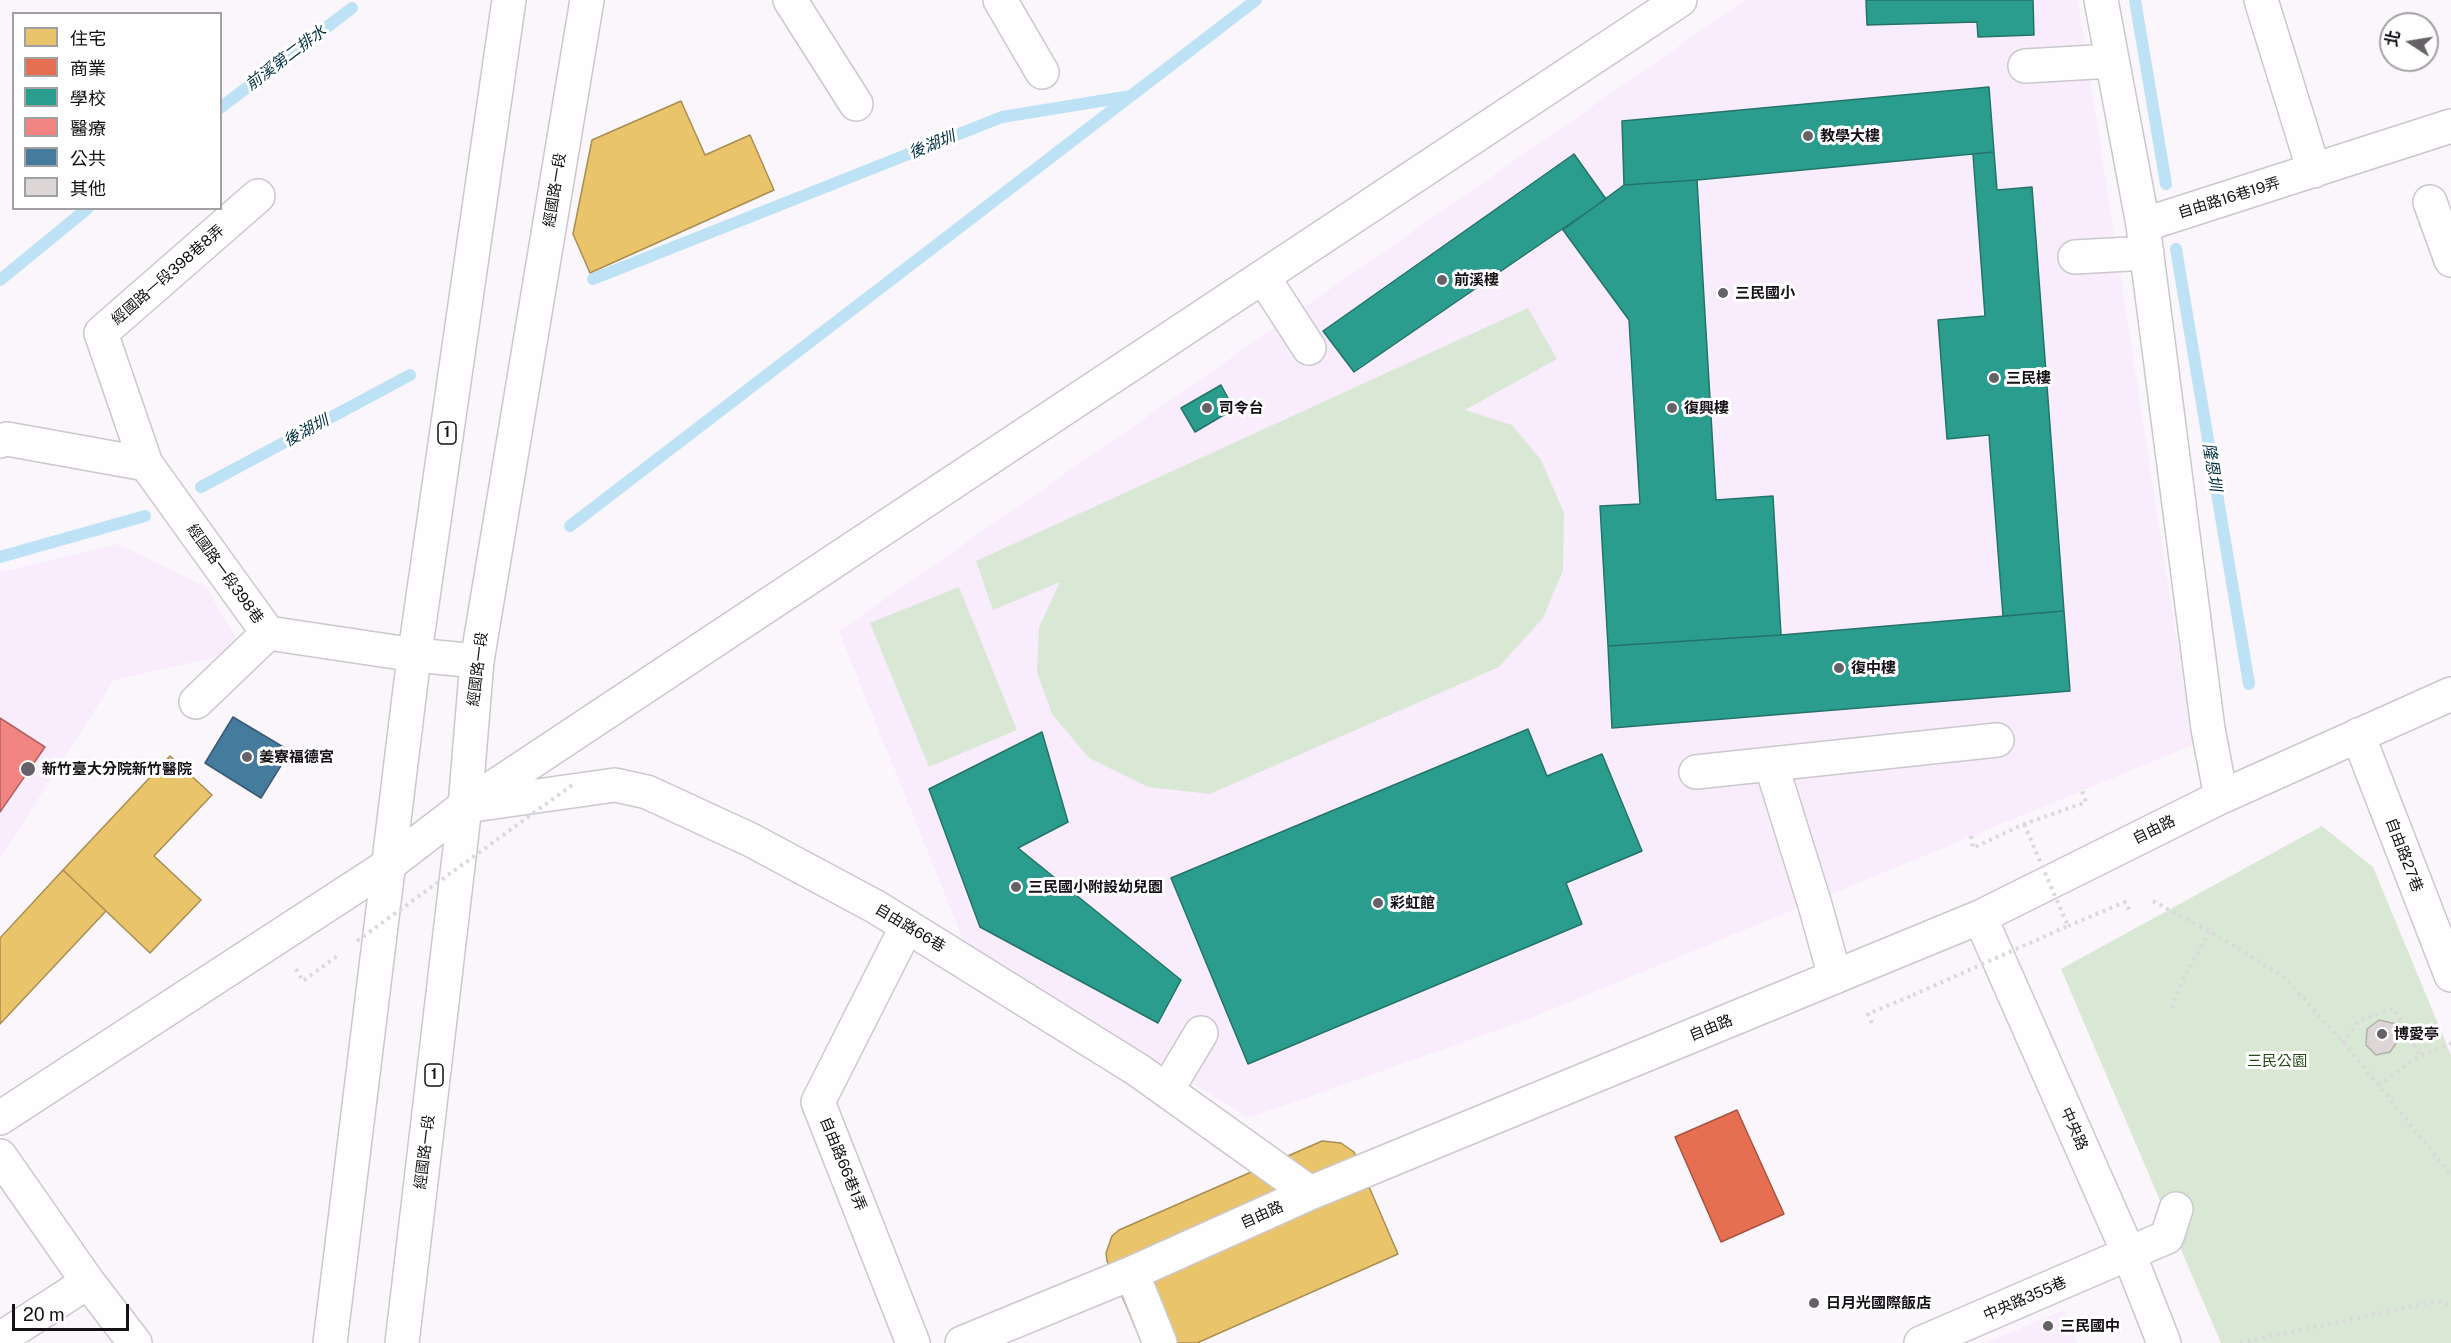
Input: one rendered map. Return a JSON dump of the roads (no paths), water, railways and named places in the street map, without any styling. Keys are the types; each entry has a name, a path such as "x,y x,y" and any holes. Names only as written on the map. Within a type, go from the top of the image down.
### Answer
{"street":[{"name":"1","path":"330,1343 387,866 415,655 509,0"},
{"name":"經國路一段","path":"402,1343 465,806 477,661 587,0"},
{"path":"790,0 856,104"},
{"path":"1000,0 1042,72"},
{"path":"0,1118 387,866 465,806 1680,0"},
{"path":"2101,0 2145,239 2206,717 2221,797"},
{"path":"2261,0 2314,171"},
{"path":"2025,66 2112,61"},
{"name":"自由路16巷19弄","path":"2075,258 2145,239 2314,171 2451,126"},
{"name":"經國路一段398巷8弄","path":"146,464 101,333 258,196"},
{"path":"2430,202 2451,260"},
{"path":"1263,277 1309,348"},
{"path":"0,441 7,439 146,464"},
{"name":"經國路一段398巷","path":"146,464 268,633 415,655 477,661"},
{"path":"196,702 268,633"},
{"name":"自由路","path":"962,1343 1132,1273 1310,1193 1980,917 2221,797 2451,694"},
{"name":"自由路27巷","path":"2358,735 2451,975"},
{"path":"1696,772 1997,740"},
{"path":"1771,764 1835,977"},
{"name":"自由路66巷","path":"465,806 615,785 647,792 751,840 907,926 1138,1070 1310,1193"},
{"name":"中央路","path":"1980,917 2129,1254 2164,1343"},
{"name":"自由路66巷1弄","path":"907,926 818,1102 913,1343"},
{"path":"1167,1090 1201,1033"},
{"path":"0,1156 88,1282 135,1343"},
{"name":"中央路355巷","path":"1921,1343 2167,1237 2176,1209"},
{"path":"1132,1273 1160,1343"},
{"path":"0,1339 88,1282"}],"waterway":[{"path":"570,526 1256,0"},
{"name":"隆恩圳","path":"2135,0 2166,184"},
{"name":"前溪第二排水","path":"222,106 352,8"},
{"name":"後湖圳","path":"593,279 1002,117 1131,96"},
{"name":"前溪第二排水","path":"0,280 86,210"},
{"name":"隆恩圳","path":"2176,249 2249,684"},
{"name":"後湖圳","path":"201,487 410,375"},
{"name":"後湖圳","path":"0,557 145,516"}],"place":[{"name":"教學大樓","path":"1808,136"},
{"name":"前溪樓","path":"1442,280"},
{"name":"三民國小","path":"1723,293"},
{"name":"三民樓","path":"1994,378"},
{"name":"司令台","path":"1207,408"},
{"name":"復興樓","path":"1672,408"},
{"name":"復中樓","path":"1839,668"},
{"name":"姜寮福德宮","path":"247,757"},
{"name":"新竹臺大分院新竹醫院","path":"28,769"},
{"name":"三民國小附設幼兒園","path":"1016,887"},
{"name":"彩虹館","path":"1378,903"},
{"name":"博愛亭","path":"2382,1034"},
{"name":"日月光國際飯店","path":"1814,1303"},
{"name":"三民國中","path":"2048,1326"}],"park label":[{"name":"三民公園","path":"2277,1061"}]}
